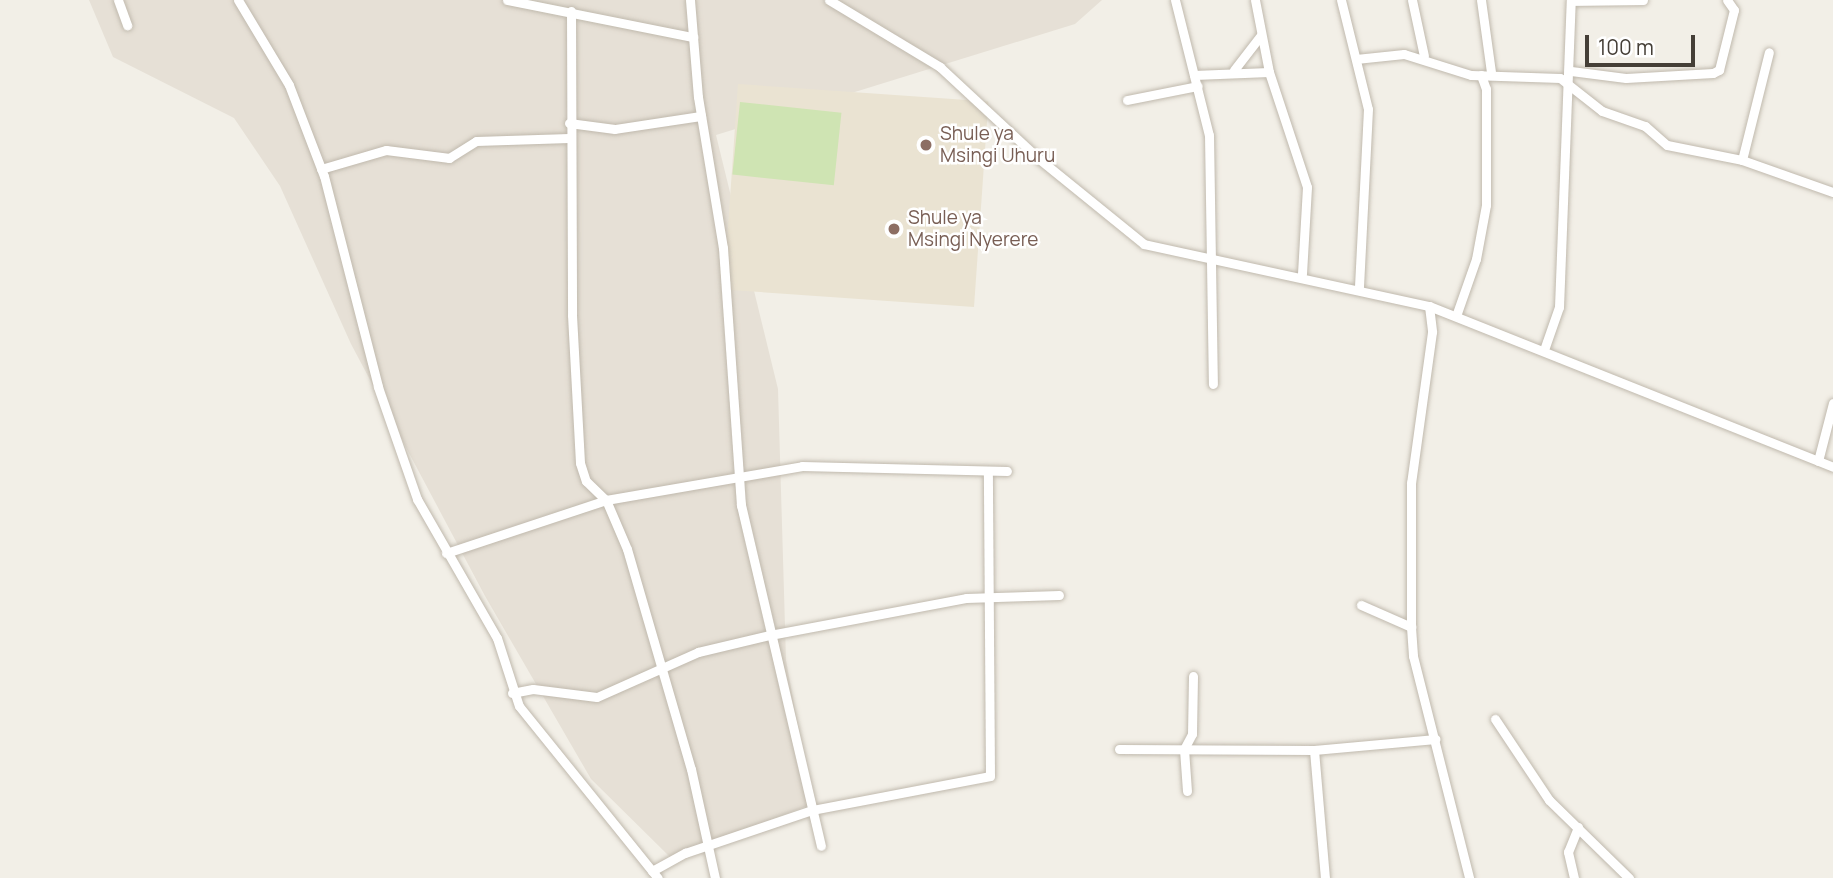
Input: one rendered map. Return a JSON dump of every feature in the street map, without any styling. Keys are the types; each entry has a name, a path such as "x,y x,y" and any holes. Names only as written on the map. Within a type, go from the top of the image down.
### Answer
{"street":[{"path":"118,0 127,25"},
{"path":"237,0 289,85 321,169 378,387 418,499 446,553 497,638 512,692 655,875 708,846 812,810 990,776 986,598 988,471"},
{"path":"508,0 693,37"},
{"path":"690,0 701,116 723,248 738,476 770,635 821,846"},
{"path":"829,0 940,67 1038,158 1144,244 1208,261 1302,274 1429,306 1545,347 1833,467"},
{"path":"1175,0 1209,135 1208,261 1213,384"},
{"path":"1255,0 1269,72 1307,187 1302,274"},
{"path":"1340,0 1368,109 1359,288"},
{"path":"1412,0 1424,56"},
{"path":"1456,316 1476,259 1486,205 1486,73 1481,0"},
{"path":"1545,347 1559,307 1572,84 1571,1 1643,0"},
{"path":"1571,71 1626,78 1713,72 1722,59 1731,1"},
{"path":"571,11 569,138 580,463 586,481 606,500 626,549 661,668 715,878"},
{"path":"1234,70 1261,35"},
{"path":"1742,160 1769,52"},
{"path":"1356,59 1424,56 1486,73 1560,78 1572,84 1602,111 1645,126 1667,145 1742,160 1833,192"},
{"path":"1194,75 1234,70 1269,72"},
{"path":"1127,100 1198,86"},
{"path":"569,123 615,129 701,116"},
{"path":"321,169 386,150 449,158 476,141 569,138"},
{"path":"1429,306 1432,332 1411,483 1411,627 1469,878"},
{"path":"1818,461 1833,403"},
{"path":"446,553 606,500 673,492 738,476 802,466 1007,471"},
{"path":"512,692 533,689 597,697 698,652 770,635 986,598 1059,595"},
{"path":"1361,605 1411,627"},
{"path":"1187,791 1184,749 1192,734 1193,676"},
{"path":"1495,719 1549,800 1629,878"},
{"path":"1119,749 1314,750 1436,739"},
{"path":"1314,750 1325,878"},
{"path":"1574,878 1568,852 1578,827"}],"shaded area":[{"path":"89,0 1102,0 1075,24 716,135 778,389 786,660 812,804 671,858 591,779 485,596 351,344 280,186 234,118 113,57"},
{"path":"738,84 988,102 974,307 724,289"}],"green space":[{"path":"740,102 841,113 834,185 732,175"}],"place":[{"name":"Shule ya Msingi Uhuru","path":"926,145"},
{"name":"Shule ya Msingi Nyerere","path":"894,229"}]}
